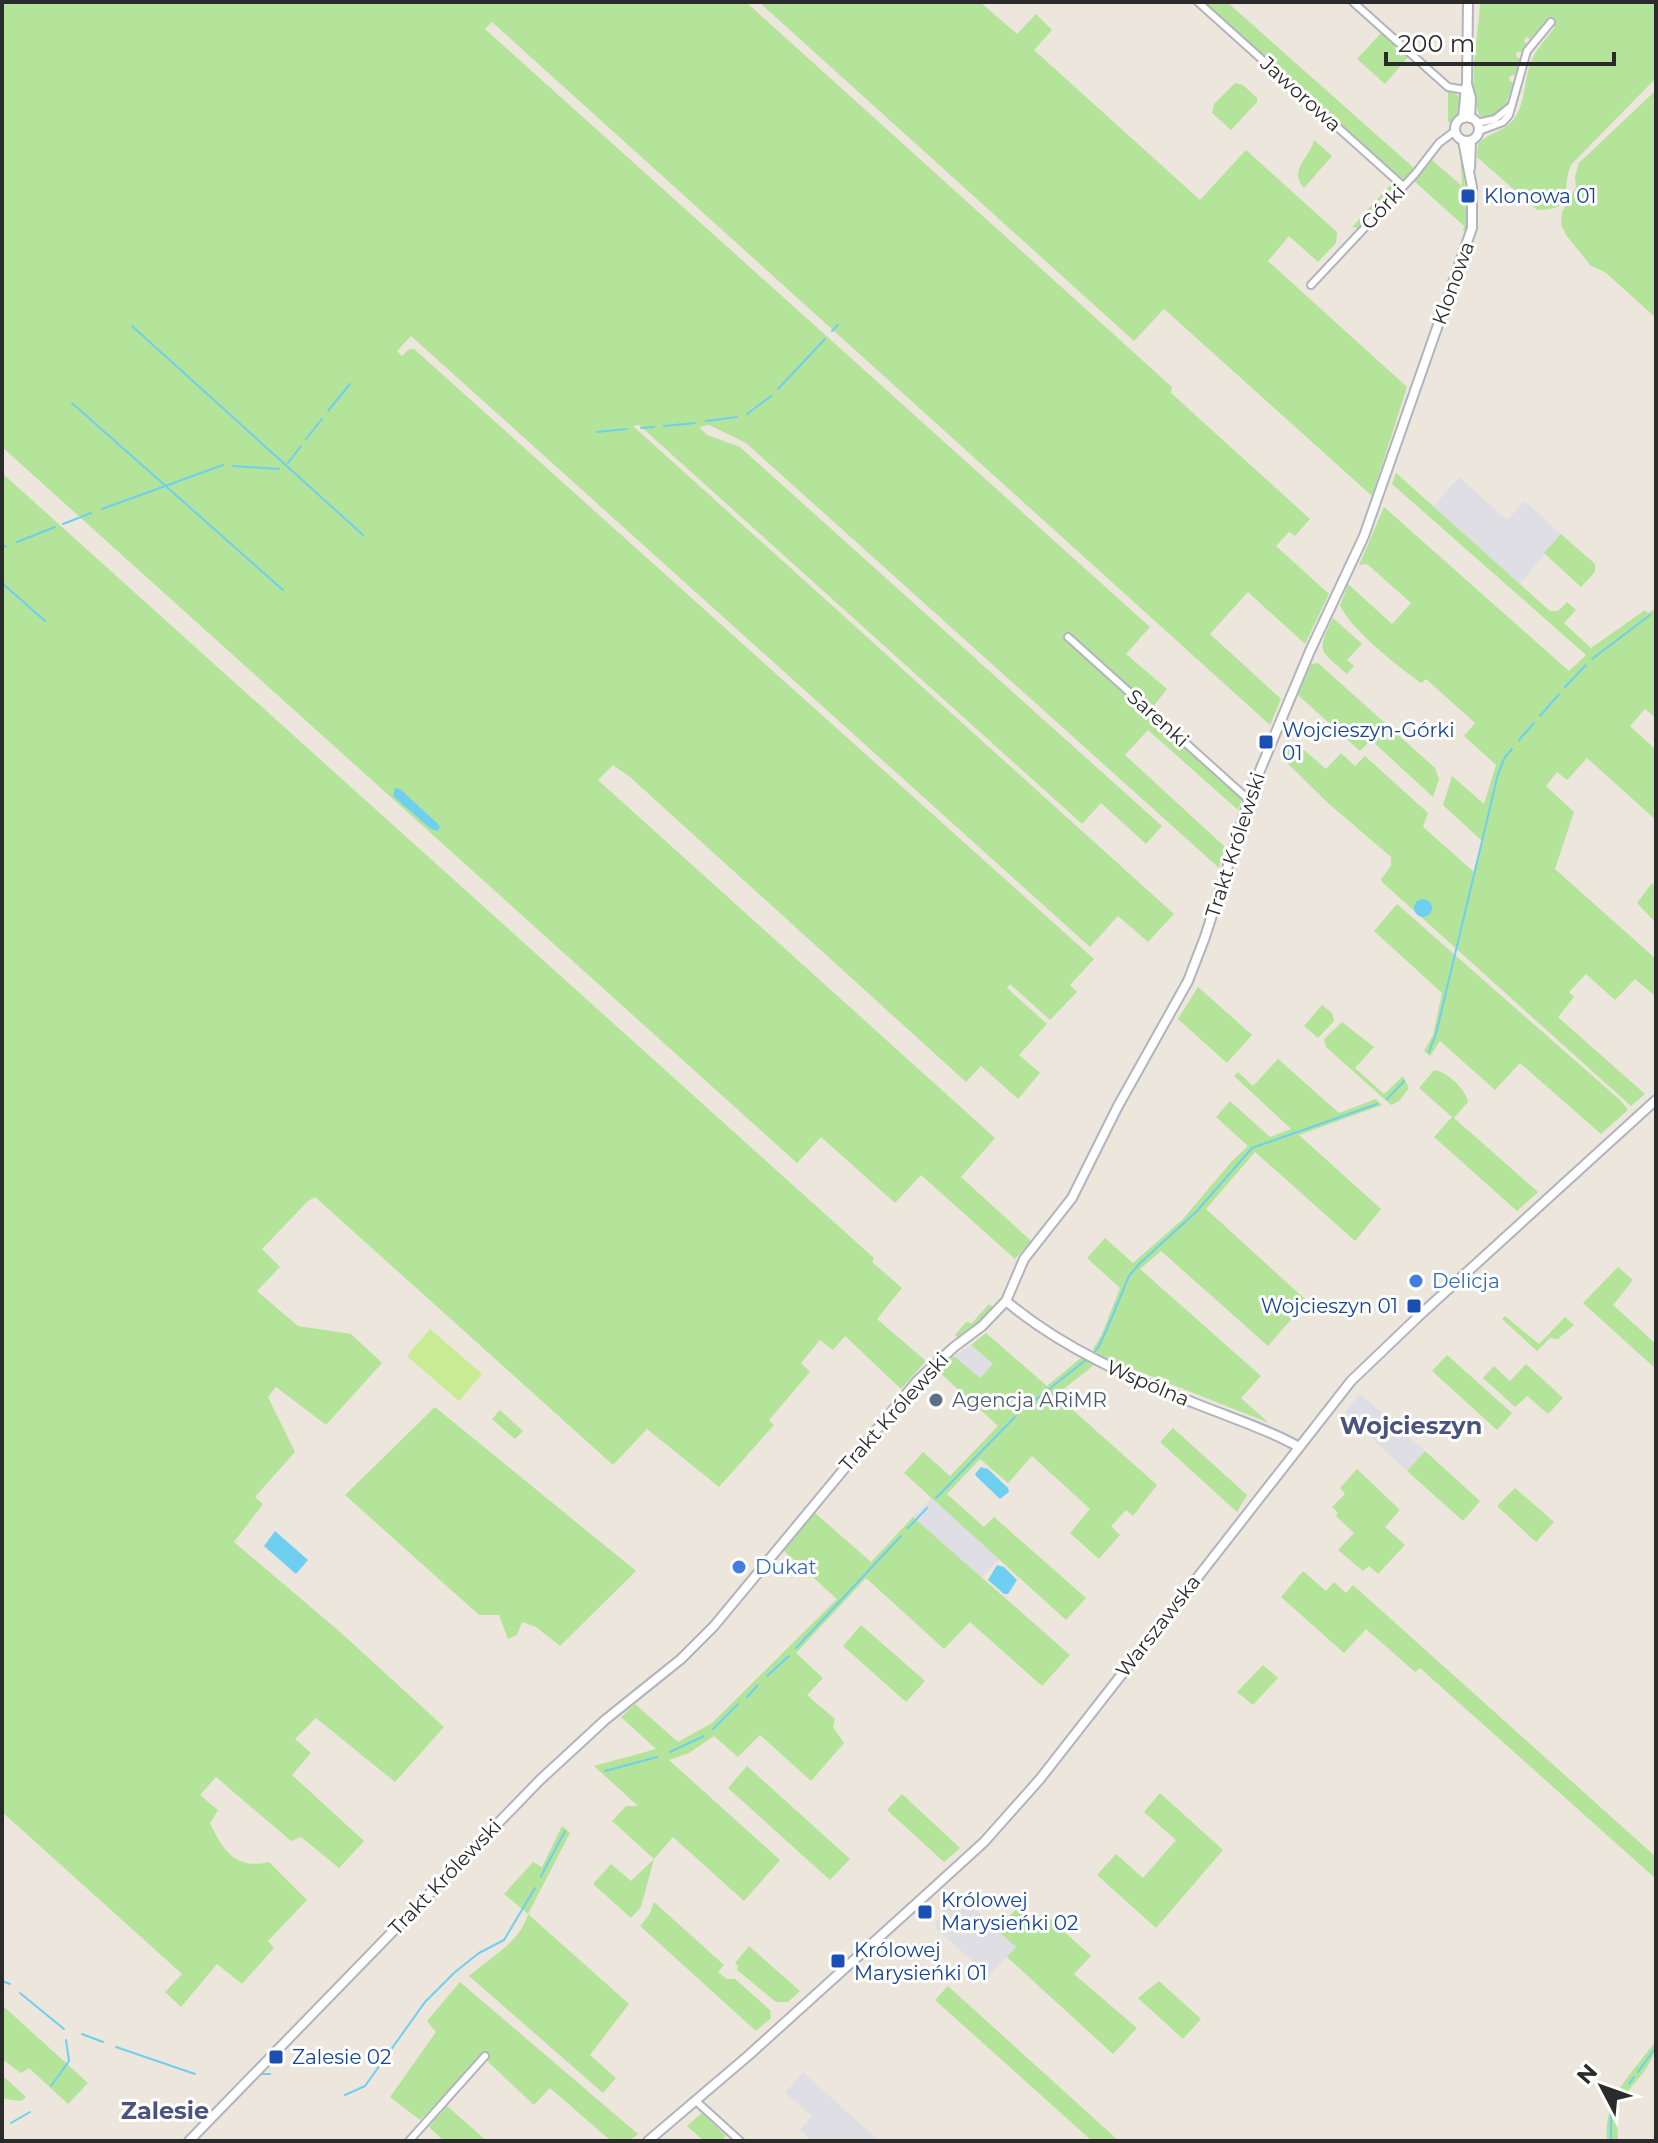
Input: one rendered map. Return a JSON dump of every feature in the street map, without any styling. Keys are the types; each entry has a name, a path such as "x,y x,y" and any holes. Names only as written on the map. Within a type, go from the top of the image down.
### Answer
{"street":[{"name":"Jaworowa","path":"1198,2 1403,186"},
{"path":"1353,2 1448,87 1466,87"},
{"path":"1468,2 1466,87 1471,98 1472,123 1467,141 1458,138 1456,123 1472,123 1495,119 1510,107 1527,51 1551,22"},
{"name":"Górki","path":"1311,285 1439,143 1455,131"},
{"name":"Klonowa","path":"1414,392 1472,228 1467,141"},
{"name":"Trakt Królewski","path":"189,2141 540,1780 605,1720 681,1659 714,1626 917,1381 982,1326 1006,1301 1024,1259 1072,1198 1118,1106 1188,981 1249,800 1304,664 1364,536 1414,392"},
{"name":"Sarenki","path":"1068,637 1249,800"},
{"name":"Warszawska","path":"648,2141 916,1905 1012,1813 1351,1381 1656,1100"},
{"name":"Wspólna","path":"1006,1301 1097,1361 1299,1447"},
{"path":"409,2141 485,2056"},
{"path":"696,2101 740,2141"}],"shaded area":[{"path":"1459,477 1507,520 1525,501 1561,534 1520,584 1433,507"},
{"path":"971,1345 993,1365 980,1378 954,1356"},
{"path":"1360,1394 1425,1451 1407,1471 1344,1413"},
{"path":"931,1498 999,1559 982,1577 913,1517"},
{"path":"953,1889 1016,1947 989,1976 936,1928 944,1910 941,1900"},
{"path":"803,2072 880,2141 812,2141 800,2130 812,2116 785,2093"}],"green space":[{"path":"2,2 746,2 1172,387 1171,393 1310,519 1295,536 1289,532 1276,546 1329,594 1305,644 1248,592 1210,634 1281,699 1270,725 492,22 485,29 1150,627 1126,654 1167,689 1152,708 1245,791 1238,810 1148,730 1125,755 1225,847 1219,868 746,443 709,425 699,427 707,435 740,447 1162,826 1146,844 1101,803 1082,824 639,425 633,426 1174,914 1148,942 1118,916 1090,947 411,336 397,351 402,356 409,349 414,349 1094,959 1070,985 1077,992 1050,1020 1010,984 1007,988 1047,1024 1019,1055 1040,1073 1018,1099 981,1066 966,1082 630,777 613,765 598,780 995,1138 961,1177 1031,1241 1015,1259 921,1175 895,1203 821,1137 797,1163 2,447"},
{"path":"759,2 980,2 1017,34 1036,14 1052,30 1034,50 1200,200 1246,150 1337,232 1336,243 1318,262 1289,236 1268,261 1407,387 1372,496 1164,309 1134,341"},
{"path":"1202,2 1227,2 1415,169 1404,179 1398,177"},
{"path":"1480,2 1656,2 1656,78 1571,165 1565,197 1558,207 1537,210 1477,157 1478,144 1506,127 1518,113 1532,59 1555,27 1548,21 1530,39 1526,37 1524,41 1527,44 1522,52 1517,52 1516,56 1520,59 1515,75 1510,76 1509,80 1513,83 1505,107 1492,118 1480,116 1474,76"},
{"path":"1382,32 1409,56 1385,84 1357,59"},
{"path":"1235,83 1243,85 1257,98 1257,102 1231,130 1212,113 1214,104"},
{"path":"1448,90 1459,96 1459,112 1451,123 1448,122"},
{"path":"1656,90 1656,318 1605,272 1591,266 1561,224 1562,212 1576,187 1579,163"},
{"path":"1314,140 1332,156 1304,188 1298,175 1299,169"},
{"path":"1460,148 1468,208 1466,231 1413,180 1432,160 1462,186"},
{"path":"1394,181 1396,189 1359,228 1352,227"},
{"path":"2,473 874,1258 872,1262 902,1288 877,1319 926,1361 901,1389 845,1336 833,1350 820,1340 801,1363 810,1372 769,1420 774,1425 719,1487 647,1429 613,1465 315,1197 308,1201 262,1249 280,1267 257,1291 298,1326 351,1334 382,1363 326,1425 276,1387 268,1397 295,1452 255,1497 263,1504 234,1542 339,1631 444,1727 395,1782 316,1718 295,1739 311,1753 292,1775 364,1841 339,1868 301,1837 291,1841 216,1777 200,1795 218,1810 210,1823 220,1842 239,1861 269,1862 307,1900 268,1941 274,1948 242,1984 217,1964 181,2007 165,1992 182,1974 2,1812"},
{"path":"1396,473 1550,611 1558,611 1567,602 1576,610 1564,623 1591,648 1645,610 1648,613 1656,608 1656,718 1645,709 1630,726 1656,750 1656,820 1587,758 1567,780 1557,772 1546,786 1574,812 1555,869 1656,959 1656,997 1635,979 1615,1000 1586,974 1569,992 1574,997 1558,1017 1645,1094 1631,1106 1382,882 1391,866 1391,857 1329,804 1280,756 1285,743 1304,750 1326,769 1341,753 1355,766 1365,756 1428,813 1423,827 1474,872 1482,841 1443,805 1452,776 1484,804 1496,765 1464,736 1475,723 1426,679 1421,683 1376,648 1340,606 1348,584 1392,624 1411,603 1367,564 1359,565 1384,507 1569,671 1586,655 1392,484"},
{"path":"1561,534 1595,564 1595,572 1581,587 1544,553"},
{"path":"1333,618 1362,644 1347,660 1354,666 1347,674 1323,650 1324,638"},
{"path":"1318,663 1435,768 1439,779 1433,797 1371,740 1360,751 1298,695 1311,664"},
{"path":"1652,883 1656,886 1656,923 1637,903"},
{"path":"1397,904 1628,1110 1601,1134 1520,1063 1495,1090 1440,1041 1430,1056 1424,1051 1433,1035 1442,993 1374,931"},
{"path":"1198,987 1252,1035 1227,1063 1178,1019"},
{"path":"1322,1005 1332,1013 1334,1021 1318,1038 1304,1026"},
{"path":"1342,1022 1374,1047 1355,1068 1384,1094 1403,1076 1409,1088 1399,1101 1391,1105 1326,1047 1324,1039"},
{"path":"1278,1059 1339,1113 1376,1099 1382,1105 1299,1135 1381,1209 1355,1241 1255,1152 1206,1209 1307,1301 1268,1346 1161,1251 1140,1269 1261,1376 1241,1398 1269,1423 1100,1356 1093,1349 1120,1288 1087,1258 1105,1238 1133,1263 1183,1219 1248,1146 1216,1117 1230,1101 1270,1137 1291,1129 1234,1076 1238,1072 1253,1086"},
{"path":"1434,1070 1450,1077 1466,1097 1468,1102 1454,1118 1538,1192 1517,1211 1434,1137 1452,1117 1419,1088"},
{"path":"1618,1267 1633,1280 1613,1305 1656,1344 1656,1369 1583,1303"},
{"path":"989,1304 995,1309 960,1339 955,1335 966,1322 972,1323"},
{"path":"1505,1316 1539,1344 1565,1317 1574,1325 1558,1339 1550,1338 1537,1351 1502,1319"},
{"path":"430,1329 482,1374 459,1401 407,1356"},
{"path":"986,1333 1047,1386 1082,1357 1094,1365 1056,1395 1157,1485 1133,1516 1126,1510 1111,1526 1120,1535 1099,1559 1070,1533 1090,1509 1032,1456 1008,1483 980,1459 947,1494 984,1527 994,1517 1086,1598 1066,1620 904,1473 923,1452 950,1476 998,1426 937,1370 954,1356 980,1378 993,1364 971,1345"},
{"path":"1447,1355 1512,1413 1497,1430 1432,1371"},
{"path":"1526,1364 1563,1398 1548,1414 1527,1396 1515,1407 1483,1378 1494,1366 1510,1381"},
{"path":"435,1407 636,1571 560,1646 536,1627 522,1622 517,1635 508,1639 499,1615 479,1615 345,1495"},
{"path":"500,1410 523,1431 515,1439 492,1419"},
{"path":"1173,1428 1247,1495 1237,1512 1160,1442"},
{"path":"1425,1451 1480,1501 1463,1521 1407,1471"},
{"path":"1357,1469 1400,1510 1385,1527 1405,1545 1378,1574 1369,1566 1363,1571 1338,1550 1354,1533 1336,1516 1338,1513 1332,1507 1345,1494 1340,1488"},
{"path":"1515,1488 1554,1522 1536,1542 1497,1506"},
{"path":"814,1512 871,1562 913,1517 1070,1655 1042,1686 970,1622 944,1649 866,1578 796,1653 823,1678 807,1695 835,1719 833,1727 844,1743 811,1781 760,1735 738,1757 714,1736 689,1753 669,1760 780,1860 744,1901 673,1837 654,1859 612,1821 626,1806 638,1806 594,1766 656,1749 621,1717 635,1704 678,1742 712,1723 837,1599 783,1550"},
{"path":"1303,1571 1326,1591 1334,1582 1346,1593 1353,1585 1656,1857 1656,1879 1420,1668 1415,1672 1366,1629 1344,1653 1281,1597"},
{"path":"861,1625 925,1681 906,1702 843,1646"},
{"path":"1263,1665 1278,1678 1253,1705 1237,1692"},
{"path":"747,1766 850,1859 830,1880 728,1788"},
{"path":"1160,1793 1223,1850 1156,1928 1097,1875 1116,1854 1143,1878 1176,1840 1144,1812"},
{"path":"902,1794 960,1848 944,1862 887,1810"},
{"path":"562,1826 570,1833 528,1914 504,1894 533,1862 542,1867"},
{"path":"654,1859 641,1907 631,1918 593,1884 611,1864 631,1881"},
{"path":"654,1902 724,1965 718,1972 727,1979 735,1979 770,2010 771,2018 756,2031 640,1926"},
{"path":"1017,1908 1036,1925 1046,1915 1091,1956 1074,1974 1137,2028 1113,2054 1007,1957 1016,1947 997,1930"},
{"path":"528,1914 629,2004 590,2055 616,2078 603,2093 469,1976 511,1941"},
{"path":"749,1946 800,1991 788,2002 776,2002 737,1970 735,1963"},
{"path":"1159,1981 1201,2019 1183,2039 1138,1998"},
{"path":"460,1982 638,2134 629,2141 611,2141 550,2088 534,2105 487,2061 486,2053 420,2120 390,2097 436,2032 427,2021"},
{"path":"948,1986 1119,2141 1092,2141 935,2000"},
{"path":"2,2005 88,2083 68,2104 29,2068 21,2073 2,2059"},
{"path":"1656,2040 1647,2068 1619,2108 1618,2141 1607,2141 1607,2125 1614,2098"},
{"path":"2,2075 26,2097 21,2101 5,2099 2,2096"},
{"path":"447,2106 487,2141 444,2141 429,2127"},
{"path":"702,2113 726,2136 721,2141 704,2141 687,2126"}],"water":[{"path":"395,788 400,789 438,824 438,831 431,829 393,796"},
{"path":"1423,899 1432,908 1423,917 1414,908"},
{"path":"981,1467 988,1469 1009,1492 1000,1499 976,1476"},
{"path":"275,1531 308,1560 296,1574 264,1546"},
{"path":"997,1565 1004,1567 1017,1580 1008,1594 988,1580"}],"waterway":[{"path":"832,331 838,325"},
{"path":"132,326 363,535"},
{"path":"778,389 825,339"},
{"path":"328,411 350,384"},
{"path":"747,414 771,396"},
{"path":"72,403 283,590"},
{"path":"706,421 737,417"},
{"path":"306,439 322,419"},
{"path":"664,426 695,423"},
{"path":"641,428 654,427"},
{"path":"597,432 627,429"},
{"path":"288,463 301,446"},
{"path":"102,509 223,465"},
{"path":"233,466 279,469"},
{"path":"63,524 91,513"},
{"path":"17,542 55,527"},
{"path":"2,548 6,546"},
{"path":"2,583 45,621"},
{"path":"1592,659 1650,615"},
{"path":"1565,687 1586,665"},
{"path":"1540,716 1559,694"},
{"path":"1519,740 1534,723"},
{"path":"1429,1052 1436,1034 1498,774 1512,749"},
{"path":"1387,1099 1404,1081"},
{"path":"1091,1355 1098,1348 1129,1276 1196,1212 1252,1148 1377,1104"},
{"path":"1024,1409 1087,1359"},
{"path":"936,1498 1015,1417"},
{"path":"908,1528 927,1508"},
{"path":"796,1648 901,1536"},
{"path":"767,1676 789,1656"},
{"path":"747,1697 758,1685"},
{"path":"713,1729 738,1704"},
{"path":"670,1752 704,1736"},
{"path":"605,1771 657,1757"},
{"path":"541,1876 565,1831"},
{"path":"345,2095 365,2086 425,2002 455,1972 479,1953 504,1940 535,1888"},
{"path":"2,1981 10,1984"},
{"path":"20,1993 64,2029"},
{"path":"82,2034 103,2042"},
{"path":"51,2086 69,2061 66,2040"},
{"path":"116,2047 195,2074"},
{"path":"1638,2072 1656,2047"},
{"path":"259,2074 270,2074"},
{"path":"1629,2084 1634,2077"},
{"path":"1620,2097 1625,2090"},
{"path":"1612,2109 1616,2102"},
{"path":"11,2123 30,2112"},
{"path":"1611,2116 1611,2141"}],"place":[{"name":"Klonowa 01","path":"1468,196"},
{"name":"Wojcieszyn-Górki 01","path":"1266,742"},
{"name":"Delicja","path":"1416,1281"},
{"name":"Wojcieszyn 01","path":"1414,1306"},
{"name":"Agencja ARiMR","path":"936,1400"},
{"name":"Dukat","path":"739,1567"},
{"name":"Królowej Marysieńki 02","path":"925,1912"},
{"name":"Królowej Marysieńki 01","path":"838,1961"},
{"name":"Zalesie 02","path":"276,2057"}],"district":[{"name":"Wojcieszyn","path":"1411,1425"},
{"name":"Zalesie","path":"165,2110"}]}
